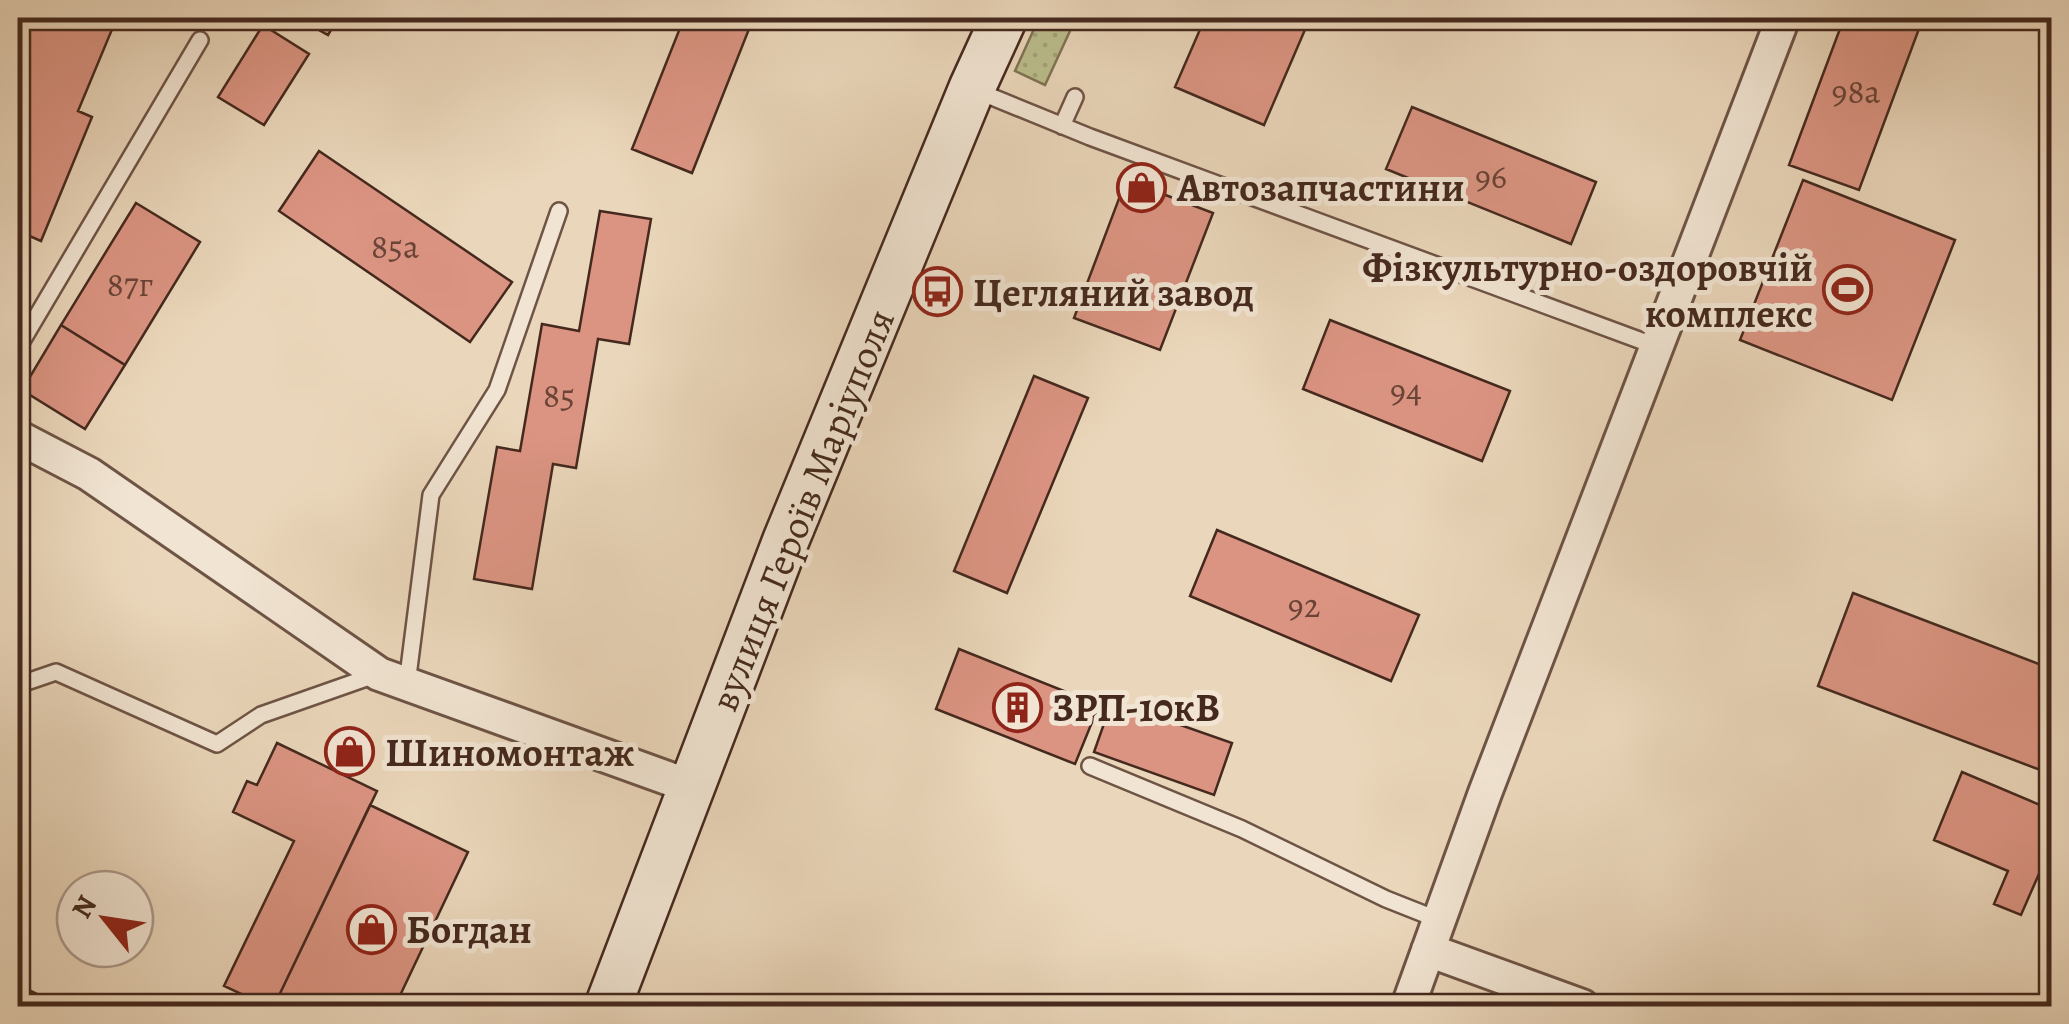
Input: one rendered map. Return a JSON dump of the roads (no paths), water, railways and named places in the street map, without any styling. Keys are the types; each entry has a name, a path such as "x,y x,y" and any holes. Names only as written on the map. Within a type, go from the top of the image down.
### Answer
{"main road":[{"name":"вулиця Героїв Маріуполя","path":"608,1006 786,540 1004,18"}],"street":[{"path":"1408,1006 1485,794 1783,18"},
{"path":"18,437 89,474 393,679 692,787"},
{"path":"1434,935 1582,1006"}],"lane":[{"path":"18,348 200,40"},
{"path":"972,88 1062,126 1658,348"},
{"path":"1062,126 1075,97"},
{"path":"18,684 56,672 216,744 261,716 393,679 431,495 497,390 559,212"},
{"path":"1090,766 1242,829 1386,899 1434,935"}],"place":[{"name":"Автозапчастини","path":"1142,187"},
{"name":"Фізкультурно-оздоровчій комплекс","path":"1848,290"},
{"name":"Цегляний завод","path":"938,292"},
{"name":"ЗРП-10кВ","path":"1017,707"},
{"name":"Шиномонтаж","path":"350,752"},
{"name":"Богдан","path":"371,929"}]}
